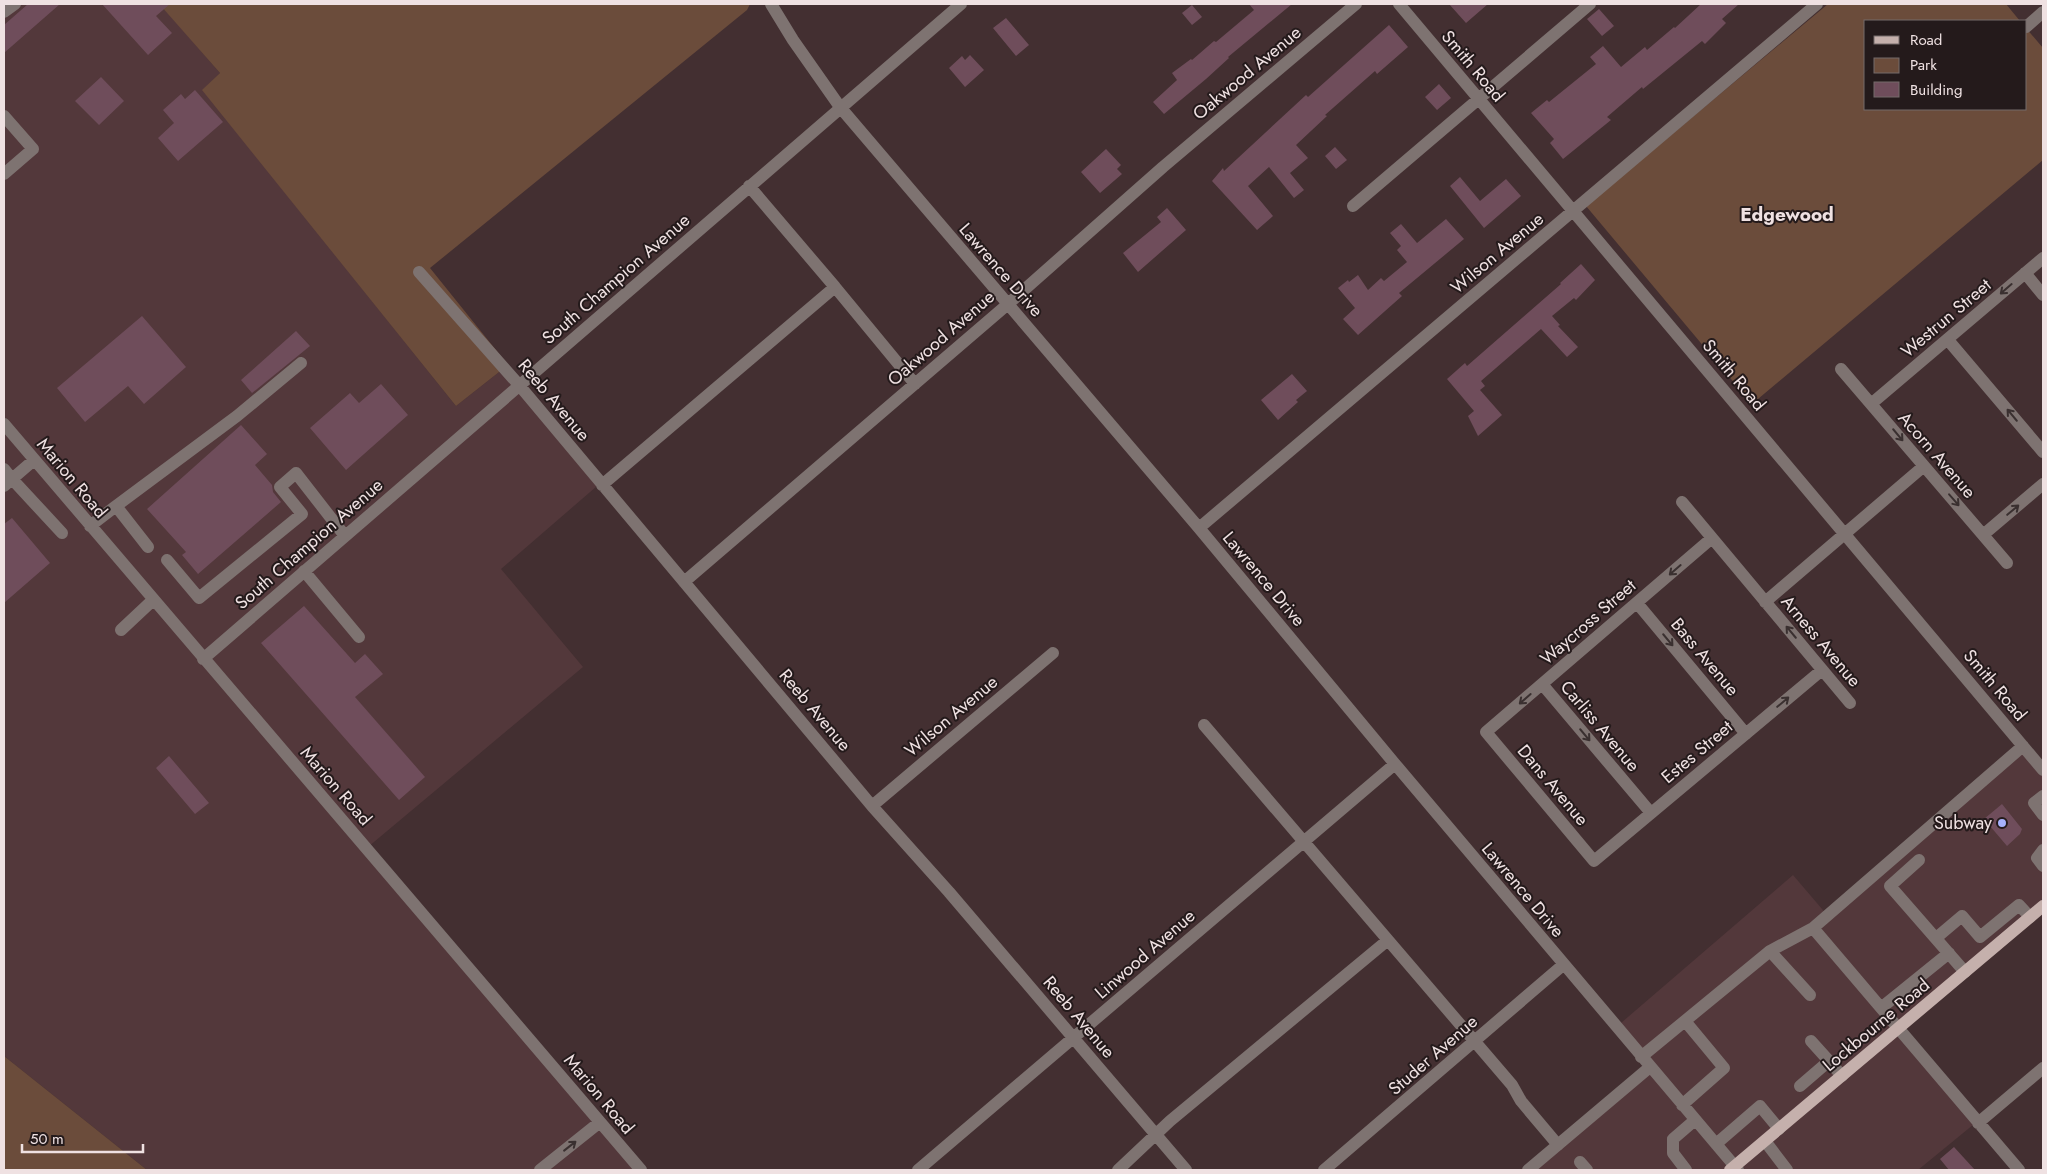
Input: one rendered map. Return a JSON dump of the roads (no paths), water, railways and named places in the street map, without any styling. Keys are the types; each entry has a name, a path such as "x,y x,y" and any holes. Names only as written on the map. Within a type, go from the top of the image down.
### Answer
{"main road":[{"name":"Lockbourne Road","path":"1734,1169 2043,906"}],"street":[{"path":"4,12 15,4"},
{"name":"Lawrence Drive","path":"771,4 793,40 840,108 1200,528 1563,965 1716,1144 1734,1169"},
{"name":"South Champion Avenue","path":"203,659 961,4"},
{"name":"Oakwood Avenue","path":"684,582 1008,304 1163,167 1356,4"},
{"name":"Smith Road","path":"1399,4 1846,533 2043,770"},
{"path":"1353,206 1590,4"},
{"name":"Wilson Avenue","path":"1200,528 1817,4"},
{"path":"2027,26 2043,12"},
{"path":"4,116 33,150 4,174"},
{"path":"749,186 915,384"},
{"name":"Westrun Street","path":"1871,404 2043,258"},
{"name":"Reeb Avenue","path":"419,272 519,386 872,806 949,892 1186,1170"},
{"path":"2025,273 2043,295"},
{"path":"602,485 835,287"},
{"path":"1948,340 2043,452"},
{"path":"90,526 237,416 301,363"},
{"name":"Acorn Avenue","path":"1841,369 2007,563"},
{"name":"Marion Road","path":"4,424 641,1170"},
{"path":"34,460 7,478 62,534"},
{"name":"Arness Avenue","path":"1765,602 1924,466"},
{"path":"167,560 199,598 302,514 280,487 296,474 345,536"},
{"path":"1983,535 2043,484"},
{"name":"Arness Avenue","path":"1682,502 1850,704"},
{"path":"116,506 148,547"},
{"name":"Waycross Street","path":"1486,732 1712,538"},
{"path":"304,571 359,637"},
{"path":"121,630 153,600"},
{"name":"Bass Avenue","path":"1637,603 1746,734"},
{"name":"Wilson Avenue","path":"872,806 1053,653"},
{"name":"Estes Street","path":"1594,861 1822,670"},
{"name":"Carliss Avenue","path":"1542,684 1651,813"},
{"path":"1204,725 1512,1085 1521,1101 1558,1145"},
{"name":"Dans Avenue","path":"1486,732 1594,861"},
{"path":"1641,1057 1770,951 1814,928 2023,746"},
{"name":"Linwood Avenue","path":"918,1170 1395,764"},
{"path":"2043,796 2034,803 2043,815"},
{"path":"2043,850 2037,858 2043,866"},
{"path":"1890,886 1919,860"},
{"path":"1879,871 1965,972"},
{"path":"1980,937 2019,905 2030,917"},
{"path":"1936,938 1962,916 1991,950"},
{"path":"1814,928 2019,1170"},
{"path":"1118,1170 1156,1135 1388,940"},
{"path":"1770,951 1810,995"},
{"path":"1881,1008 1948,953"},
{"name":"Studer Avenue","path":"1324,1170 1563,965"},
{"path":"1682,1105 1724,1068 1685,1021"},
{"path":"1812,1041 1842,1076"},
{"path":"1800,1086 1829,1061"},
{"path":"1528,1170 1650,1067"},
{"path":"1978,1123 2043,1068"},
{"path":"1716,1144 1760,1106 1779,1129"},
{"path":"1686,1170 1672,1153 1673,1139 1696,1120"},
{"path":"540,1170 600,1122"},
{"path":"1765,1141 1787,1170"}],"place":[{"name":"Subway","path":"2002,823"}],"district":[{"name":"Edgewood","path":"1787,214"}]}
